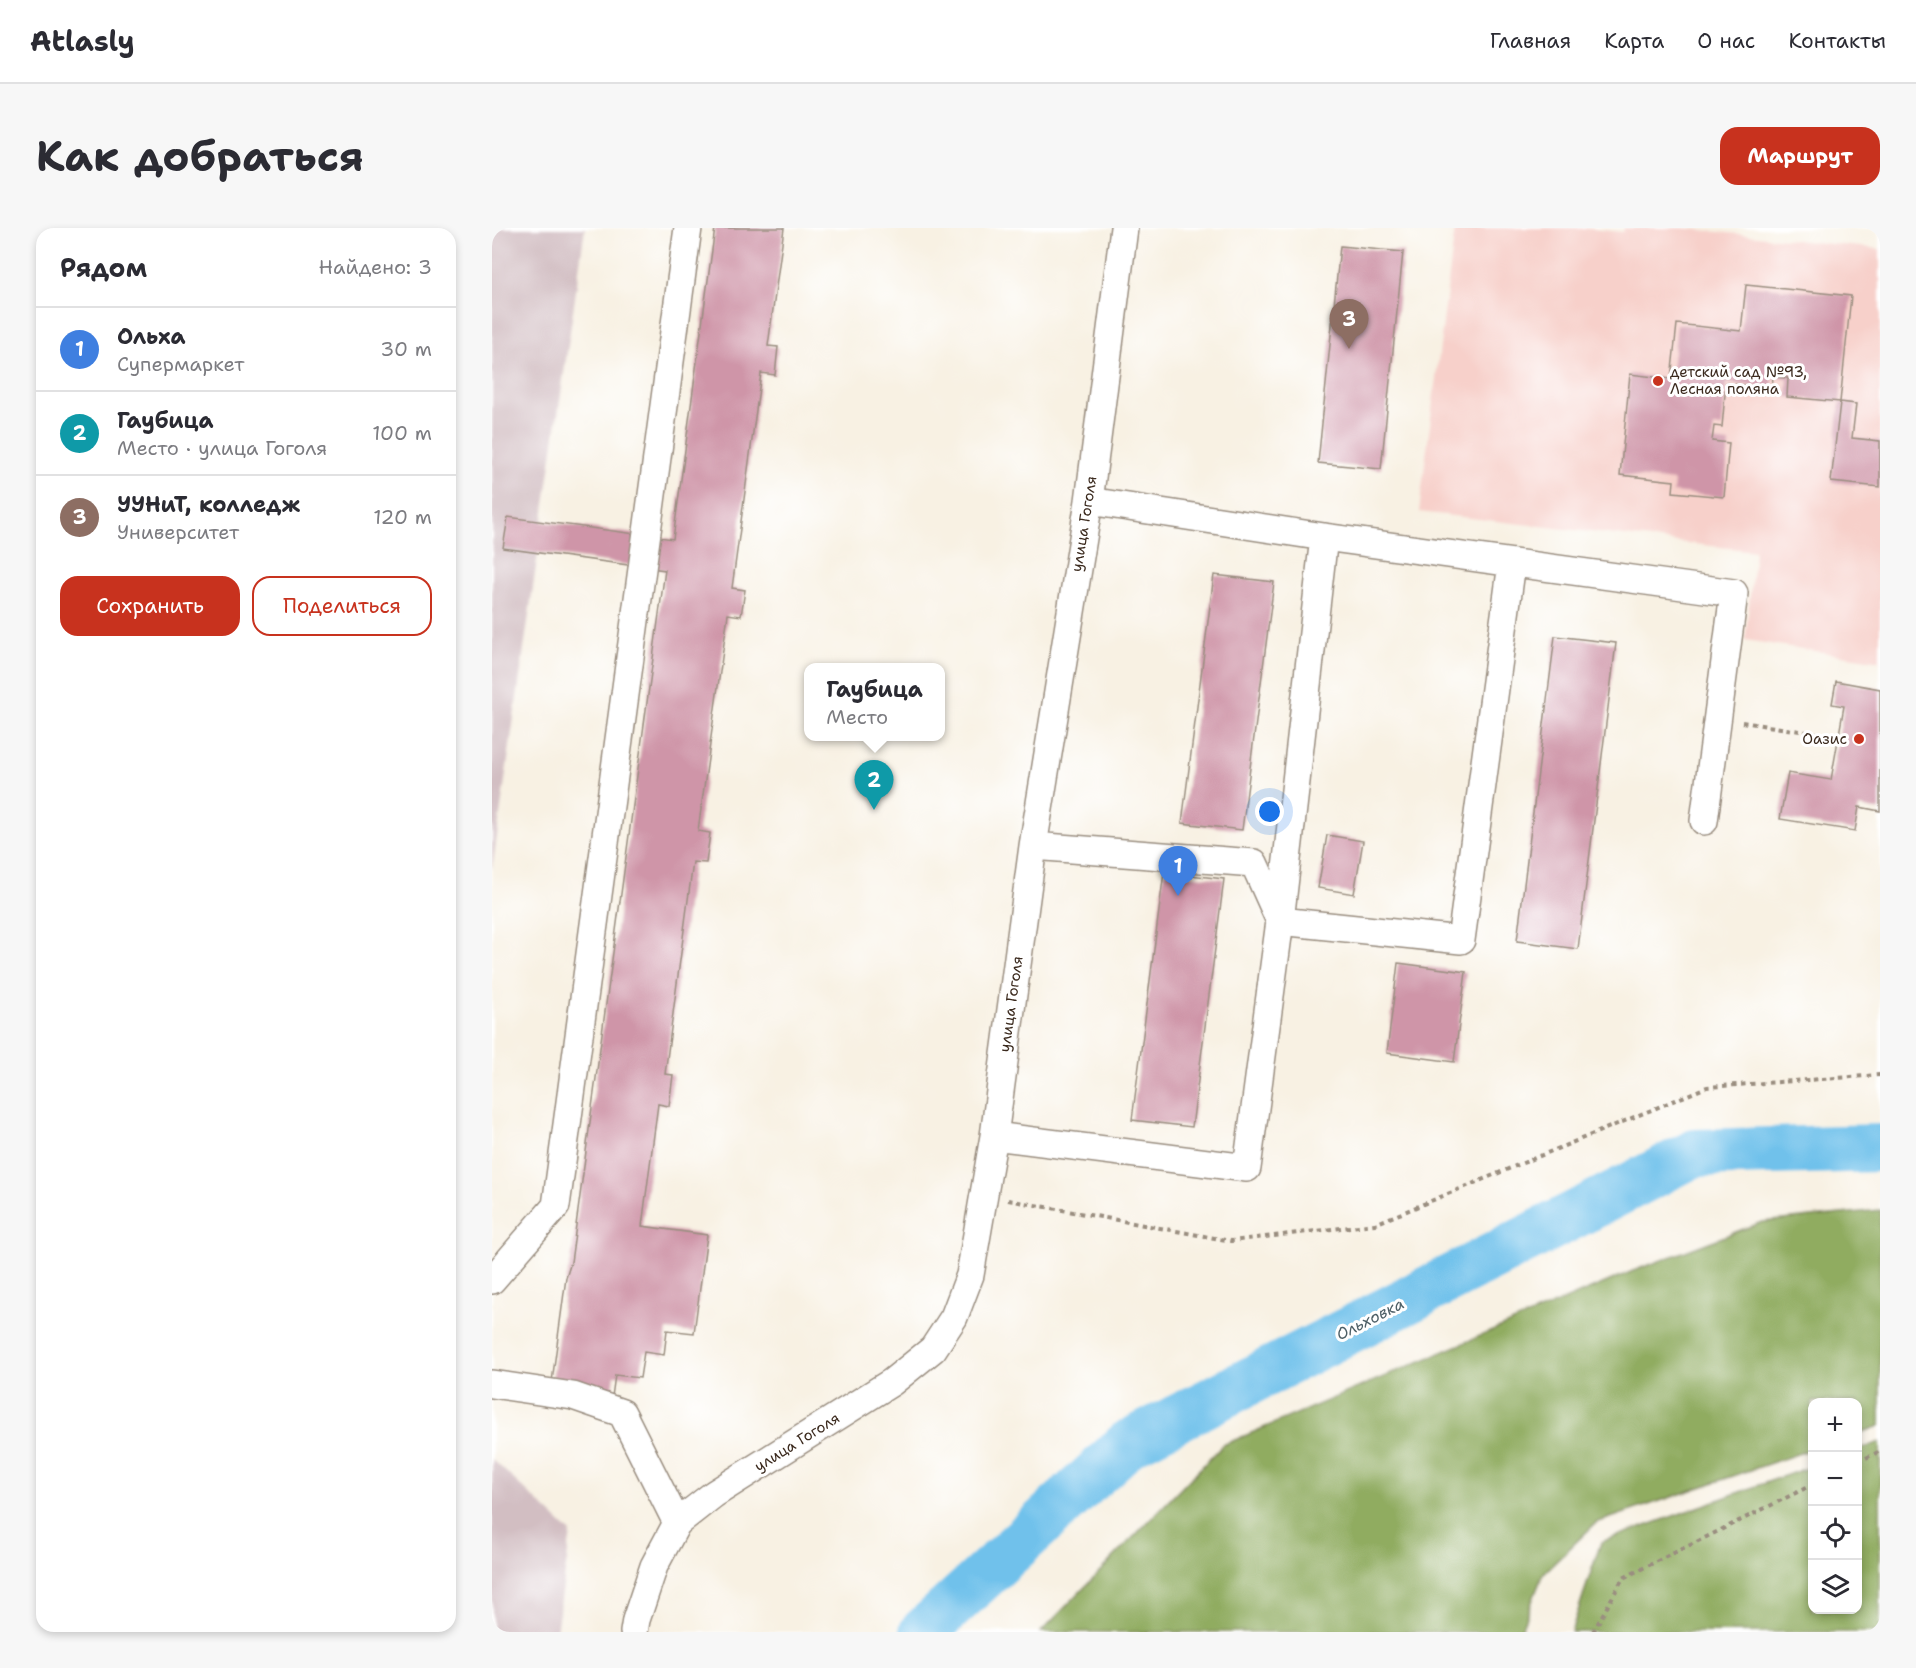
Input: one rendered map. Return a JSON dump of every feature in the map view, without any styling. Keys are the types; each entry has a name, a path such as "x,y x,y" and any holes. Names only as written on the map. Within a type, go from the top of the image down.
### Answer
{"street":[{"path":"492,1280 556,1206 688,228"},
{"name":"улица Гоголя","path":"634,1632 654,1566 677,1523 714,1494 892,1382 933,1348 954,1317 970,1275 993,1136 1033,846 1089,501 1124,228"},
{"path":"1089,501 1324,537 1734,593 1704,821"},
{"path":"993,1136 1247,1168 1280,921 1324,537"},
{"path":"1280,921 1461,940 1512,563"},
{"path":"1033,846 1254,863 1280,921"},
{"path":"492,1384 573,1396 622,1413 677,1523"}],"path":[{"path":"1718,718 1819,734"},
{"path":"983,1196 1231,1241 1375,1224 1707,1087 1880,1075"},
{"path":"1862,1460 1880,1451"},
{"path":"1593,1632 1623,1578 1808,1487"}],"shaded area":[{"path":"492,228 585,228 492,870"},
{"name":"детский сад №93, Лесная поляна","path":"1455,228 1581,228 1623,232 1624,228 1681,228 1880,249 1880,661 1745,640 1755,551 1419,512"},
{"path":"492,1459 571,1533 556,1632 492,1632"}],"green space":[{"path":"1880,1210 1880,1426 1862,1433 1862,1398 1808,1398 1808,1450 1596,1523 1543,1574 1520,1632 1041,1632 1223,1445 1633,1271 1762,1222"},
{"path":"1880,1442 1880,1632 1571,1632 1601,1542 1808,1467 1808,1614 1862,1614 1862,1449"}],"building":[{"path":"715,228 784,228 768,346 778,347 775,375 761,373 732,588 745,590 741,616 728,614 698,831 710,833 706,863 693,862 665,1074 673,1075 669,1106 658,1104 642,1226 707,1235 694,1333 667,1330 664,1355 644,1352 640,1378 615,1375 612,1397 551,1389 566,1278 571,1262 665,570 503,548 508,517 673,539"},
{"path":"1340,246 1403,252 1381,469 1318,463"},
{"path":"1746,285 1851,296 1840,402 1787,397 1788,378 1773,377 1772,388 1726,383 1722,427 1714,426 1712,441 1729,443 1724,497 1673,492 1674,481 1620,475 1630,374 1671,379 1677,324 1741,331"},
{"path":"1840,402 1856,404 1852,438 1880,441 1880,487 1831,482"},
{"path":"1214,575 1274,582 1242,830 1182,823"},
{"path":"1555,636 1616,643 1578,949 1517,941"},
{"name":"Оазис","path":"1836,681 1880,689 1880,811 1859,807 1855,831 1780,819 1788,773 1831,780 1844,706 1832,704"},
{"path":"1327,835 1363,841 1354,894 1318,888"},
{"path":"1164,872 1224,879 1192,1127 1132,1120"},
{"path":"1398,963 1466,972 1454,1062 1387,1053"}],"waterway":[{"name":"Ольховка","path":"923,1632 1129,1443 1695,1153 1880,1148"}],"place":[{"name":"УУНиТ, колледж","path":"1349,349"},
{"name":"детский сад №93, Лесная поляна","path":"1658,381"},
{"name":"Оазис","path":"1859,739"},
{"name":"Гаубица","path":"874,810"},
{"name":"Ольха","path":"1178,896"}]}
